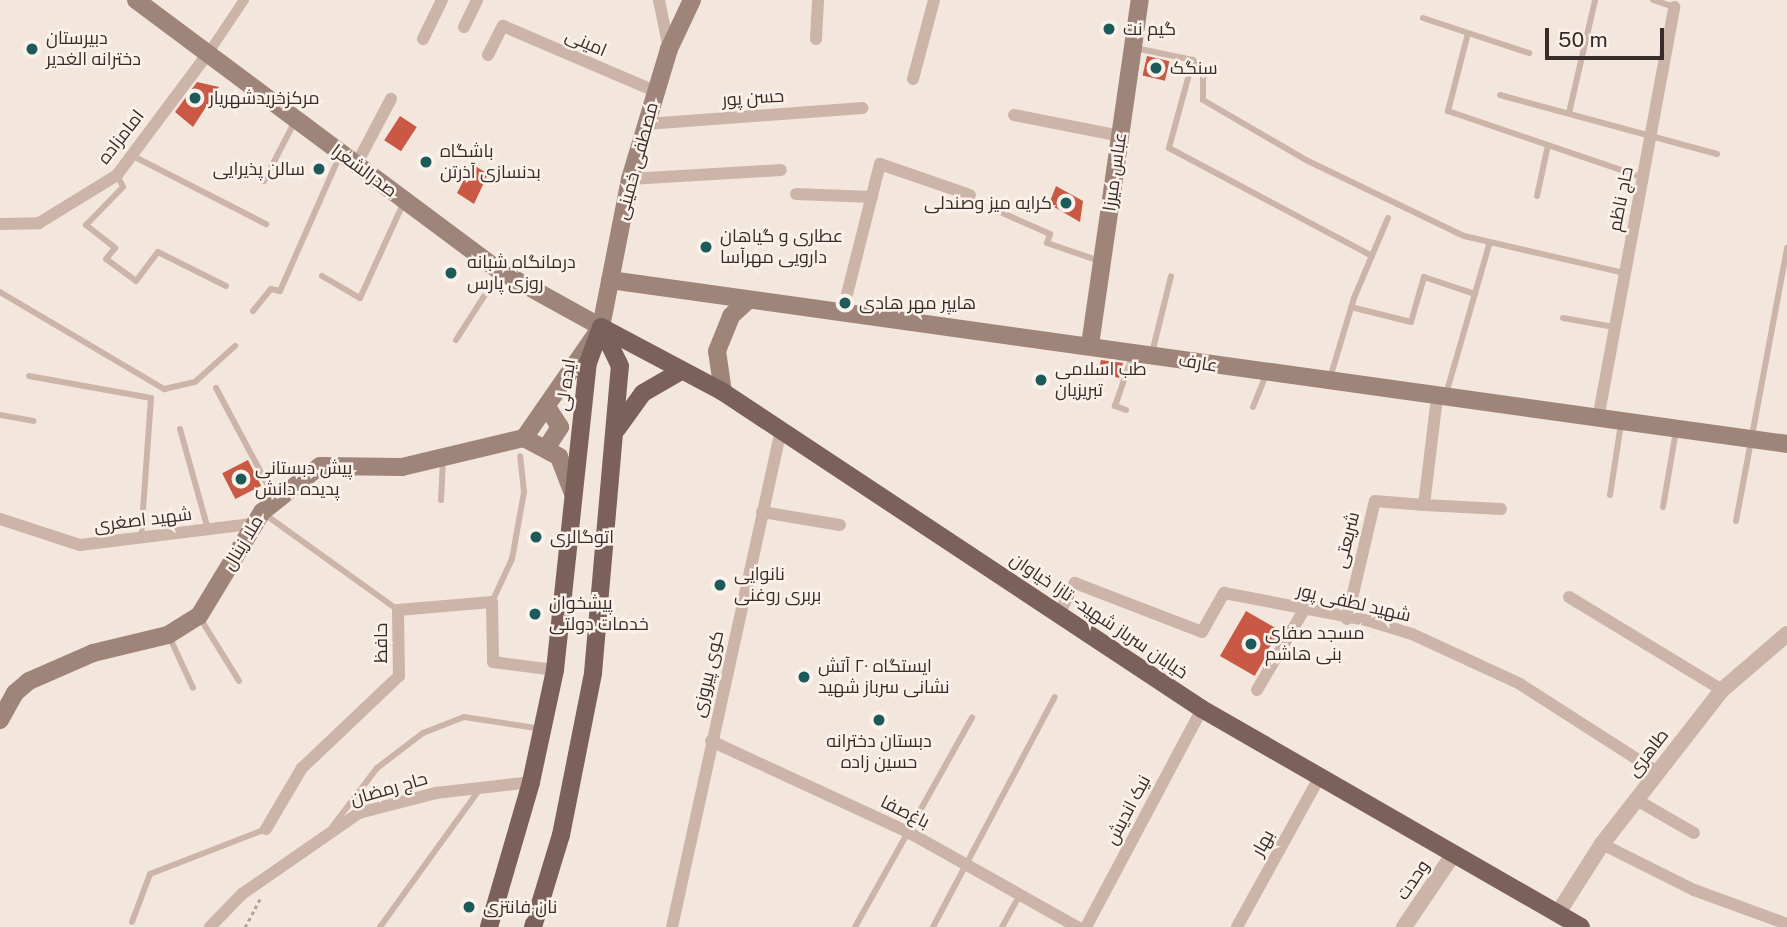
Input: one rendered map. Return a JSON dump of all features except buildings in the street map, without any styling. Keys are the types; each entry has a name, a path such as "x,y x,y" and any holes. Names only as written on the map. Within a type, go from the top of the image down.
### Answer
{"main road":[{"name":"صدرالشعرا","path":"136,0 209,52 295,121 500,271 601,327"},
{"name":"مصطفی خمینی","path":"601,327 630,179 668,49 692,0"},
{"name":"عباس میرزا","path":"1090,345 1140,0"},
{"name":"عارف","path":"610,280 842,314 1090,345 1328,383 1787,444"},
{"path":"723,393 717,351 731,316 748,300"},
{"name":"خیابان سرباز شهید - تازا خیاوان","path":"601,327 723,393 1202,709 1581,927"},
{"path":"574,501 568,471 547,447 524,438 601,327"},
{"path":"533,927 561,835 593,673 620,366 601,327"},
{"name":"ایده لى","path":"489,927 531,782 555,670 588,363 601,327"},
{"path":"615,432 643,393 681,371"},
{"path":"547,407 559,426 547,447"},
{"name":"ملا زینال","path":"0,720 15,692 29,681 93,653 168,635 199,616 257,518 275,499 320,466 402,467 443,455 524,438"}],"street":[{"path":"209,52 244,0"},
{"path":"423,39 442,0"},
{"path":"464,27 477,0"},
{"path":"659,0 668,49"},
{"path":"816,38 818,0"},
{"path":"913,79 934,0"},
{"name":"حاج ناظم","path":"1598,419 1674,7"},
{"name":"امینی","path":"488,55 503,26 655,92"},
{"name":"امامزاده","path":"0,224 38,223 117,175 209,52"},
{"path":"356,164 391,99"},
{"name":"حسن پور","path":"646,124 862,108"},
{"path":"1014,115 1120,136"},
{"path":"842,314 880,164 970,195"},
{"path":"630,179 781,170"},
{"path":"796,194 872,197"},
{"path":"1441,398 1424,505 1500,509"},
{"name":"کوی پیروزی","path":"672,927 781,430"},
{"name":"شریعتی","path":"1347,619 1375,501 1424,505"},
{"path":"762,512 840,525"},
{"name":"شهید اصغری","path":"0,519 80,545 208,529 257,518"},
{"name":"شهید لطفی پور","path":"1059,614 1075,583 1202,632 1224,593 1412,634 1520,684 1657,772"},
{"path":"1569,597 1722,690"},
{"path":"492,602 493,662 555,670"},
{"name":"حافظ","path":"266,829 302,768 399,676 398,610 492,602"},
{"path":"1257,690 1304,610"},
{"name":"طاهری","path":"1558,913 1602,844 1635,799 1722,690 1787,634"},
{"name":"نیک اندیش","path":"1086,927 1202,709"},
{"name":"باغ‌صفا","path":"711,741 908,832 1077,927"},
{"name":"بهار","path":"1237,927 1320,776"},
{"name":"حاج رمضان","path":"210,927 242,894 330,829 359,813 482,786 531,782"},
{"path":"1635,799 1694,833"},
{"path":"1602,844 1694,890 1787,925"},
{"name":"وحدت","path":"1404,927 1453,855"}],"lane":[{"path":"1569,113 1595,0"},
{"name":"حاج ناظم","path":"1653,0 1674,7"},
{"path":"1423,18 1530,53"},
{"path":"1468,33 1448,111 1644,177"},
{"path":"1133,48 1193,61 1203,73 1203,100 1395,204 1464,236 1624,273"},
{"path":"1193,61 1169,148 1372,256"},
{"path":"1500,95 1717,154"},
{"path":"264,181 295,121"},
{"path":"1537,196 1548,145"},
{"path":"253,311 271,289 280,291 340,153"},
{"path":"131,155 266,225"},
{"path":"117,175 124,187 86,225 115,248 106,259 136,281 158,252 226,286"},
{"path":"322,276 359,298 405,200"},
{"path":"998,211 1050,234 1047,243 1102,262"},
{"path":"1328,383 1352,307 1388,218"},
{"path":"1441,398 1490,242"},
{"path":"1736,521 1787,248"},
{"path":"456,340 500,271"},
{"path":"1126,410 1115,406 1143,353 1171,276"},
{"path":"1352,307 1411,322 1424,277 1475,295"},
{"path":"0,292 164,389 195,382 235,346"},
{"path":"1563,318 1614,327"},
{"path":"1253,407 1266,374"},
{"path":"29,376 151,398 141,536"},
{"path":"216,388 275,499"},
{"path":"0,415 33,421"},
{"path":"1610,495 1622,422"},
{"path":"180,429 208,529"},
{"path":"1663,507 1676,429"},
{"path":"441,500 443,455"},
{"path":"492,602 512,559 524,492 520,456"},
{"path":"257,518 398,610"},
{"path":"199,616 239,681"},
{"path":"168,635 192,688"},
{"path":"933,927 1055,697"},
{"path":"330,829 377,768 423,733 464,717 543,729"},
{"path":"855,927 972,718"},
{"path":"380,927 482,786"},
{"path":"132,922 150,874 266,829"},
{"path":"1002,927 1020,895"}],"place":[{"name":"گیم نت","path":"1109,29"},
{"name":"دبیرستان دخترانه الغدیر","path":"32,49"},
{"name":"سنگک","path":"1156,68"},
{"name":"مرکزخریدشهریار","path":"195,98"},
{"name":"باشگاه بدنسازی آذرتن","path":"426,162"},
{"name":"سالن پذیرایی","path":"319,169"},
{"name":"کرایه میز وصندلی","path":"1066,203"},
{"name":"عطاری و گیاهان دارویی مهرآسا","path":"706,247"},
{"name":"درمانگاه شبانه روزی پارس","path":"451,273"},
{"name":"هایپر مهر هادی","path":"845,303"},
{"name":"طب اسلامی تبریزیان","path":"1041,380"},
{"name":"پیش دبستانی پدیده دانش","path":"241,479"},
{"name":"اتوگالری","path":"536,537"},
{"name":"نانوایی بربری روغنی","path":"720,585"},
{"name":"پیشخوان خدمات دولتی","path":"535,614"},
{"name":"مسجد صفای بنی هاشم","path":"1251,644"},
{"name":"ایستگاه ۲۰ آتش نشانی سرباز شهید","path":"804,677"},
{"name":"دبستان دخترانه حسین زاده","path":"879,720"},
{"name":"نان فانتزی","path":"469,907"}]}
